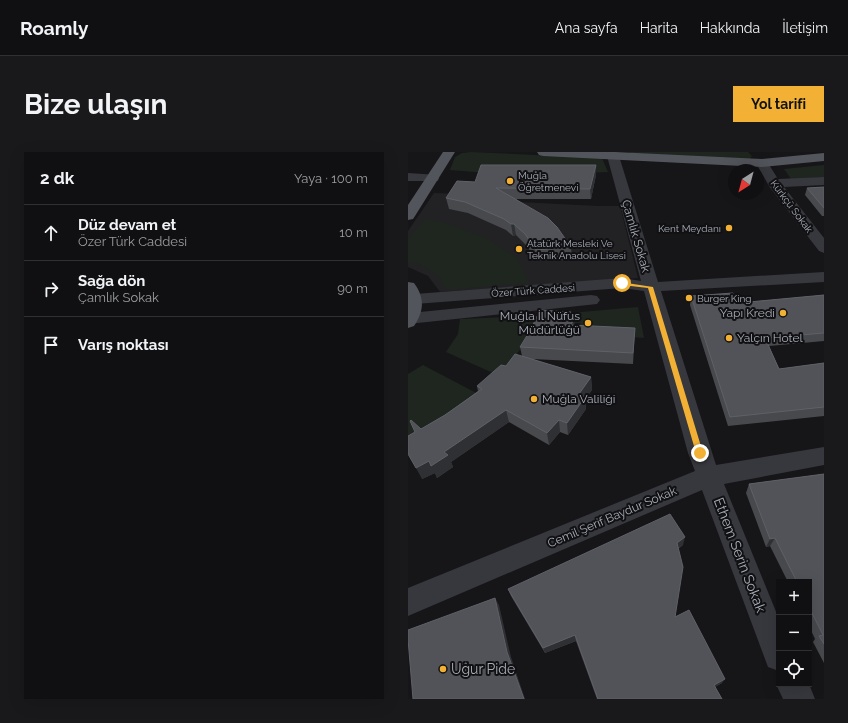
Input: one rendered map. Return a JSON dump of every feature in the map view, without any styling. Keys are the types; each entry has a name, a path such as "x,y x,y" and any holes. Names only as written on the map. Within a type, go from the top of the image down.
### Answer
{"main road":[{"path":"408,216 450,152"},
{"path":"543,152 759,158 824,157"},
{"path":"409,320 414,309 411,293"}],"street":[{"name":"Çamlık Sokak","path":"612,154 700,453 710,476"},
{"name":"Kürkçü Sokak","path":"759,158 774,183 824,248"},
{"path":"408,177 432,178"},
{"path":"774,183 824,181"},
{"name":"Özer Türk Caddesi","path":"411,293 622,283 651,287 824,277"},
{"name":"Özer Türk Caddesi","path":"409,320 628,296 651,287"},
{"name":"Cemil Şerif Baydur Sokak","path":"408,602 710,476 824,456"},
{"name":"Ethem Serin Sokak","path":"710,476 777,651"},
{"path":"793,687 799,699"}],"shaded area":[{"path":"471,152 602,158 608,172 529,174 450,170 455,157 462,153"},
{"path":"748,152 752,156 749,160 630,153"},
{"path":"824,165 824,177 791,179 784,169"},
{"name":"Atatürk Mesleki Ve Teknik Anadolu Lisesi","path":"434,193 462,194 519,202 620,206 638,278 440,292 428,276 408,267 408,231"},
{"path":"424,220 443,222 486,238 518,259 529,283 447,290 438,275 419,264 408,262 408,239"},
{"path":"638,307 644,338 583,333 580,323 539,325 530,334 502,377 446,352 458,334 460,319 536,316"},
{"path":"423,365 482,396 408,447 408,374"}],"building":[{"path":"481,165 596,165 590,189 496,188 548,218 557,227 571,247 536,250 525,234 514,224 511,224 504,219 465,202 446,198 457,181 475,182"},
{"path":"824,187 824,208 807,188"},
{"path":"733,293 736,300 748,299 749,302 824,295 824,333 765,338 779,369 824,363 824,407 730,417 691,296"},
{"path":"540,310 571,312 569,318 574,318 571,325 635,328 633,353 520,347"},
{"name":"Muğla Valiliği","path":"515,354 591,377 579,394 585,397 567,423 559,420 547,433 506,410 444,452 448,455 431,466 429,461 416,468 408,454 408,436 415,432 410,421 411,420 421,429 445,415 482,389 477,386 501,365 506,366"},
{"path":"824,474 824,644 819,636 823,635 812,613 812,579 796,579 775,538 770,539 749,484"},
{"path":"670,514 685,537 677,543 683,567 675,617 689,610 725,679 714,685 722,699 598,699 575,635 543,648 508,589"},
{"path":"495,598 507,652 524,699 413,699 408,630"}],"place":[{"name":"Muğla Öğretmenevi","path":"510,181"},
{"name":"Kent Meydanı","path":"729,228"},
{"name":"Atatürk Mesleki Ve Teknik Anadolu Lisesi","path":"519,249"},
{"name":"Burger King","path":"689,298"},
{"name":"Yapı Kredi","path":"783,313"},
{"name":"Muğla İl Nüfus Müdürlüğü","path":"588,323"},
{"name":"Yalçın Hotel","path":"729,338"},
{"name":"Muğla Valiliği","path":"534,399"},
{"name":"Uğur Pide","path":"443,669"}],"route":[{"path":"622,283 651,287 700,453"}]}
